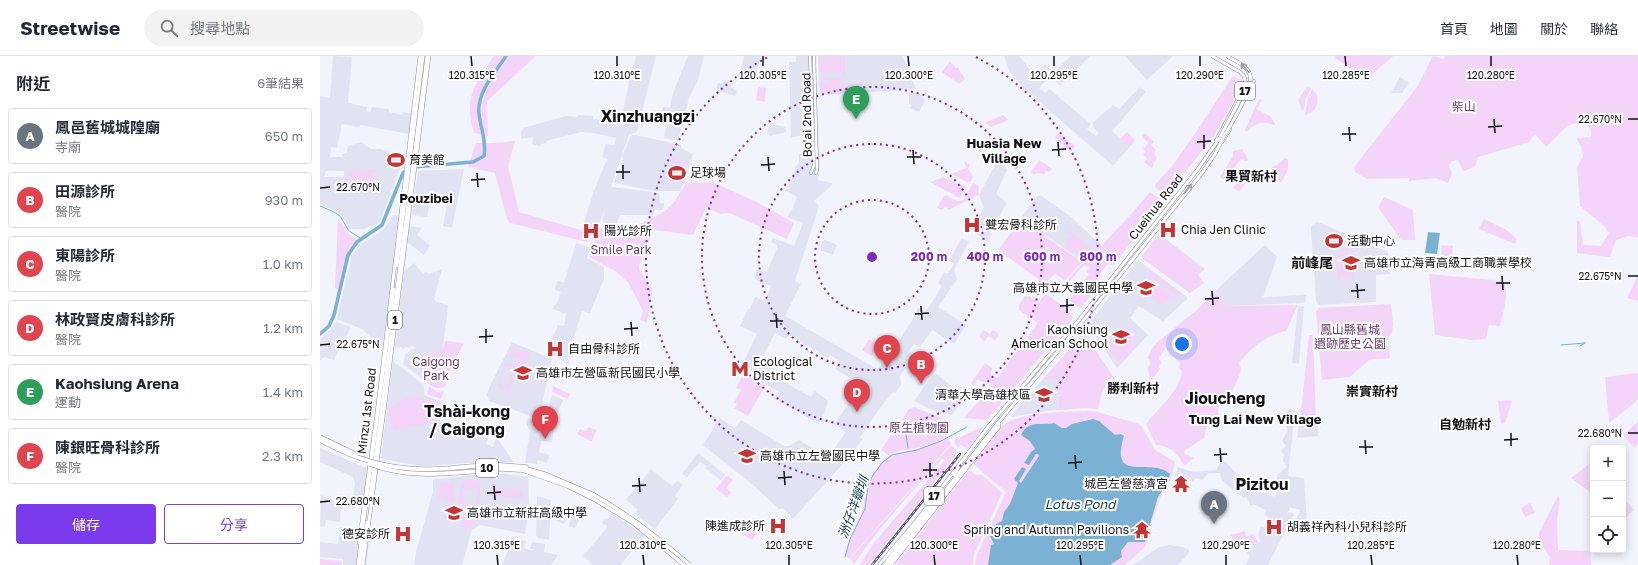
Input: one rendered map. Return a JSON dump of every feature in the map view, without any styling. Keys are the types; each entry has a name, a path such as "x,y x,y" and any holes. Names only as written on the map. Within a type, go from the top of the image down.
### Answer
{"highway":[{"path":"888,565 998,423"},
{"path":"321,440 362,456"},
{"name":"10","path":"321,440 350,457 370,464 414,471 433,472 499,467 523,470 593,496"},
{"name":"10","path":"321,440 362,459 380,464 414,469 499,465 524,468 547,475 593,496"},
{"path":"370,464 385,470 407,474 441,475 480,471 519,471"},
{"path":"881,565 896,550 950,481 960,464"},
{"path":"499,465 526,467 587,488"},
{"path":"593,496 632,522 685,564"},
{"path":"593,496 633,520 668,546 690,565"},
{"path":"664,545 685,564"}],"main road":[{"name":"1","path":"412,164 420,56"},
{"name":"1","path":"410,171 412,164 423,56"},
{"name":"1","path":"410,171 428,56"},
{"name":"Bo'ai 2nd Road","path":"810,56 814,158 811,173"},
{"name":"Bo'ai 2nd Road","path":"814,56 816,173"},
{"name":"17","path":"1212,56 1240,72 1244,76 1246,84 1243,94 1220,140"},
{"name":"17","path":"1220,140 1246,93 1250,81 1249,73 1244,66 1227,56"},
{"path":"1215,145 1218,135 1249,79"},
{"path":"1220,145 1254,81"},
{"name":"Cueihua Road","path":"891,565 997,430 999,427 998,423 1088,315 1202,172 1220,145 1220,140"},
{"name":"Cueihua Road","path":"881,565 988,427 1079,320 1220,140"},
{"name":"Minzu 1st Road","path":"359,565 392,338 399,259 406,227 410,171"},
{"name":"Minzu 1st Road","path":"399,259 399,240 410,171"},
{"name":"Minzu 1st Road","path":"359,565 382,370 395,294"}],"shaded area":[{"path":"333,56 352,57 348,103 367,107 366,111 370,112 372,107 389,109 389,112 402,115 403,112 412,114 409,134 360,125 359,127 342,124 337,148 331,147 330,157 342,157 343,154 347,153 348,146 361,142 371,149 381,149 404,157 404,167 399,171 379,223 365,229 348,229 345,219 338,212 320,204 320,96 330,98","holes":["326,171 344,171 344,177 324,177"]},
{"path":"636,56 656,56 637,132 629,135 611,187 659,193 660,203 664,203 664,206 662,210 654,210 654,214 651,215 620,215 617,223 610,224 602,221 606,205 597,233 582,228 594,191 607,159 602,157 606,144 614,145 616,138 594,133 581,132 546,141 547,143 541,144 540,146 532,144 533,137 521,139 521,132 523,128 566,116 593,116 593,119 601,120 601,116 621,121"},
{"path":"688,56 704,56 698,80 689,98 678,141 664,138 667,123 659,121 663,107 670,108 673,93"},
{"path":"744,56 760,56 757,72 741,69"},
{"path":"796,56 815,56 820,169 818,180 832,183 832,185 814,201 819,206 795,281 801,284 785,316 877,369 882,363 885,364 888,361 890,355 893,355 894,349 918,308 926,311 933,301 942,286 938,283 944,272 948,273 954,264 949,261 962,238 969,242 954,270 957,279 938,307 966,325 954,344 932,330 920,347 914,344 909,351 914,356 900,376 901,385 880,408 860,437 863,439 793,519 783,508 779,509 753,485 703,445 720,418 735,428 741,420 784,446 789,446 799,440 828,457 846,432 834,424 862,385 835,369 840,361 830,355 828,358 789,335 786,339 775,333 761,360 776,368 771,375 811,397 815,391 828,401 824,414 818,424 789,406 774,399 779,392 752,376 754,372 742,366 757,334 740,326 755,297 765,301 771,286 756,280 754,275 757,269 767,272 777,248 777,245 771,242 773,238 794,246 803,223 787,217 793,208 797,197 786,191 794,176 795,167 799,163 799,154 805,153 804,135 791,137 789,62 796,62"},
{"path":"818,56 903,56 916,89 826,95 819,91"},
{"path":"1004,56 1019,56 1034,75 1045,64 1054,72 1071,56 1090,56 1060,86 1056,82 1059,77 1054,73 1039,88 1045,93 1049,89 1091,124 1087,129 1096,136 1099,133 1094,128 1092,123 1113,105 1119,109 1140,87 1146,92 1112,131 1129,148 1113,166 1025,89 1009,71"},
{"path":"1125,56 1173,56 1147,80"},
{"path":"1400,77 1409,83 1402,93 1391,93"},
{"path":"724,81 729,82 732,88 737,91 735,96 716,90 718,83 722,84"},
{"path":"909,93 919,93 925,100 919,112 910,108 912,105 909,104"},
{"path":"770,123 785,127 786,132 770,136 767,133"},
{"path":"631,135 681,145 681,148 693,154 684,184 680,191 655,191 614,183 619,169 621,169 622,157"},
{"path":"997,161 1007,170 996,194 1007,203 990,232 992,234 988,242 971,230 984,207 979,195"},
{"path":"464,169 452,228 443,226 449,195 432,193 427,217 412,215 418,171"},
{"path":"1040,195 1071,217 1100,244 1083,262 1021,218 1037,196"},
{"path":"394,215 400,217 382,347 362,329 337,319 352,255 359,246 383,230"},
{"name":"高雄市立海青高級工商職業學校","path":"1318,222 1388,252 1390,274 1376,275 1376,302 1318,305 1316,301 1311,228 1312,225"},
{"path":"409,226 422,228 417,235 430,246 424,255 407,242"},
{"path":"823,239 837,245 833,255 820,250"},
{"path":"576,243 591,248 587,258 604,267 604,279 590,313 582,311 567,359 569,360 568,365 547,351 558,325 564,326 566,314 553,309 554,305 557,304 561,292 555,290 557,281 564,283"},
{"path":"1265,245 1277,257 1263,297 1306,295 1305,303 1227,306 1214,292"},
{"path":"1138,260 1187,297 1187,299 1163,321 1139,306 1130,318 1148,335 1117,368 1088,325"},
{"path":"414,263 423,274 426,272 429,274 442,269 434,299 437,302 448,305 443,349 423,360 416,361 423,379 403,364 405,355 415,347 410,346 410,348 405,347 404,349 401,347 395,348 404,272"},
{"path":"1298,306 1304,306 1299,364 1292,363"},
{"path":"336,322 351,327 334,360 324,357 320,361 320,340"},
{"name":"高雄市左營區新民國民小學","path":"512,342 552,359 539,419 489,401 487,395 490,386"},
{"path":"393,361 424,385 424,395 442,402 438,421 450,424 452,427 450,432 453,438 458,436 473,437 471,428 475,428 478,431 483,429 488,439 487,444 493,447 497,437 513,462 421,466 382,459 381,457"},
{"path":"936,374 965,396 952,415 930,409 914,401 933,375"},
{"name":"清華大學高雄校區","path":"1043,379 1058,379 1059,410 1012,417 1011,415"},
{"path":"552,395 563,400 551,427 554,429 552,442 541,441 539,452 549,455 547,463 538,460 537,464 525,463 530,431 526,423 528,418 545,425"},
{"path":"1291,409 1295,410 1288,476 1304,478 1307,525 1305,528 1295,523 1300,510 1290,507 1288,512 1294,514 1268,565 1246,565 1250,555 1246,553 1250,551 1249,548 1261,541 1258,535 1261,526 1264,527 1268,517 1264,515 1266,510 1253,504 1251,506 1246,497 1244,498 1236,493 1222,480 1220,473 1209,473 1202,480 1195,478 1194,482 1175,476 1178,467 1194,472 1216,470 1220,463 1226,462 1247,485 1275,497 1280,481 1277,479 1277,475 1287,467 1283,461 1284,455 1281,451 1286,446 1282,441 1288,429 1280,420 1286,416 1285,412"},
{"path":"1299,423 1317,423 1318,436 1297,438"},
{"path":"320,448 366,468 364,499 353,497 355,483 353,477 320,462"},
{"path":"698,453 725,475 721,480 705,468 707,466 700,462 687,477 682,474"},
{"path":"651,469 672,486 677,481 683,485 675,496 678,499 655,529 635,514 638,510 626,500"},
{"name":"高雄市立新莊高級中學","path":"484,474 505,474 528,477 529,509 525,534 480,525 472,530 462,565 414,565 416,552 433,492 433,480"},
{"path":"321,495 341,505 340,522 326,520 325,527 320,526"},
{"path":"537,496 551,500 549,540 538,538 536,535"},
{"path":"552,509 569,517 573,511 582,515 575,528 569,526 571,519 568,518 564,524 552,519"},
{"path":"611,513 645,536 620,565 593,565 583,556 606,529 607,526 602,523 604,519 607,520"},
{"path":"340,527 370,531 366,565 343,565 343,559 320,557 320,542 338,544"},
{"path":"512,538 526,541 524,548 530,550 535,550 530,549 531,544 534,542 545,544 544,552 558,555 551,565 502,565"},
{"path":"1169,545 1183,547 1189,550 1189,553 1178,565 1133,565 1159,547"}],"green space":[{"path":"494,56 505,56 479,97 477,112 481,134 474,133 471,121 470,100 476,84"},
{"path":"507,56 536,56 487,101 488,136 484,136 482,117 483,100 493,77"},
{"path":"819,56 822,56 824,76 826,78 836,79 843,74 842,56 845,56 845,76 837,82 848,82 848,92 827,93 821,90 820,83 829,82 821,75"},
{"path":"823,56 841,56 842,72 823,73"},
{"path":"1336,56 1393,56 1367,79 1335,58"},
{"name":"柴山","path":"1433,56 1443,59 1445,56 1638,56 1638,238 1628,236 1616,240 1610,257 1577,253 1577,221 1580,221 1583,245 1601,246 1609,233 1604,226 1580,206 1577,167 1583,157 1581,146 1576,138 1591,137 1590,128 1583,121 1567,126 1546,147 1535,134 1529,142 1478,157 1475,167 1463,171 1458,160 1452,161 1449,165 1452,173 1448,183 1436,178 1409,181 1409,178 1367,179 1355,172 1354,167 1417,87"},
{"path":"950,61 956,68 958,68 965,79 959,84 942,72"},
{"path":"1233,76 1242,80 1243,84 1214,136 1166,196 1155,187 1155,185 1173,165"},
{"path":"758,87 766,88 765,102 756,100"},
{"path":"1307,87 1311,89 1306,98 1303,112 1298,100"},
{"path":"1312,89 1317,95 1317,105 1314,110 1305,115 1308,99"},
{"path":"1259,99 1262,100 1257,109 1271,117 1275,124 1259,124 1247,132 1245,130"},
{"path":"1003,115 1009,120 991,127 985,123"},
{"path":"1127,132 1135,140 1129,148 1120,139"},
{"path":"1058,133 1075,146 1072,150 1069,150 1055,138"},
{"path":"1145,133 1154,142 1151,145 1156,150 1154,154 1157,158 1153,163 1154,165 1152,168 1144,162 1147,159 1143,154 1146,151 1143,149 1148,143 1142,137"},
{"name":"Smile Park","path":"515,141 508,166 519,212 591,233 587,242 510,223 507,219 495,173 468,167 476,143"},
{"path":"1242,149 1248,160 1246,161 1241,159 1224,180 1220,177 1233,156 1233,151"},
{"name":"育美館","path":"390,154 401,157 403,161 400,166 397,167 390,161 388,156"},
{"path":"673,156 675,157 675,161 680,160 684,163 685,160 687,160 683,183 675,183 670,181 669,189 667,189"},
{"path":"1285,158 1288,159 1288,170 1281,183 1274,176 1272,167 1277,165"},
{"path":"1039,160 1052,169 1049,172 1046,171 1044,174 1037,173 1035,175 1031,172"},
{"path":"964,161 970,165 968,169 973,176 970,182 951,174 966,168"},
{"path":"374,169 375,172 371,172 373,179 369,185 371,185 372,192 362,192 361,186 363,185 353,186 348,183 347,176 349,172"},
{"path":"1242,176 1248,180 1239,192 1233,188"},
{"path":"944,177 966,188 960,198 930,182"},
{"name":"Smile Park","path":"712,182 757,202 794,223 787,239 732,214 721,214 706,208 693,235 654,230 646,246 639,267 652,289 647,323 640,320 643,311 628,282 615,271 589,257 599,228 619,228 640,224 667,209 674,202 686,183"},
{"path":"973,183 978,185 979,195 948,210 946,207 941,210 937,208 946,195 957,201 964,200"},
{"path":"1150,192 1162,202 1113,266 1108,263 1097,278 1099,279 1086,289 1084,292 1090,296 1081,308 1079,308 1070,300 1089,274 1086,272 1089,268 1084,265 1070,281 1068,279 1100,244 1102,245"},
{"path":"1384,197 1413,210 1415,240 1401,240 1378,207"},
{"path":"338,218 347,233 356,239 356,242 348,252 338,290 335,288"},
{"path":"1021,219 1082,262 1065,281 1055,273 1045,284 998,250"},
{"path":"1484,219 1505,229 1517,239 1515,244 1479,229"},
{"path":"1065,228 1093,249 1092,250 1089,248 1088,255 1081,257 1066,247 1067,241 1072,236 1064,230"},
{"path":"1159,234 1205,269 1198,275 1204,283 1190,293 1143,259 1142,256"},
{"path":"1351,245 1353,245 1355,279 1352,277 1347,279 1340,277 1340,280 1338,280 1336,254 1339,256 1343,253 1351,255"},
{"path":"1442,245 1453,246 1452,258 1441,256"},
{"path":"1152,272 1181,293 1178,297 1148,276"},
{"path":"1429,274 1503,281 1506,297 1500,326 1489,325 1486,339 1472,340 1435,335"},
{"path":"1638,277 1638,301 1627,298"},
{"path":"1150,280 1174,297 1172,299 1168,297 1168,301 1162,305 1146,295 1144,288 1150,284"},
{"path":"1214,292 1227,306 1298,305 1286,331 1272,336 1260,343 1239,363 1240,374 1232,392 1237,396 1234,401 1223,400 1218,409 1219,419 1213,418 1208,422 1204,438 1184,451 1185,454 1194,458 1185,465 1173,451 1156,445 1146,424 1173,393 1180,379 1182,371 1178,367 1181,364 1166,348 1159,358 1161,363 1159,366 1160,369 1150,383 1148,367 1150,360 1148,358 1152,348 1159,340 1162,343 1160,340 1198,309"},
{"path":"1045,293 1063,306 1073,317 1072,319 987,420 964,418 993,384 977,380 974,387 971,383 985,363 992,368 991,375 997,378 1038,323 1019,310 1019,305 1025,296 1029,296 1039,303"},
{"name":"鳳山縣舊城 遺跡歷史公園","path":"1391,304 1393,325 1392,332 1388,338 1390,358 1369,360 1350,377 1322,380 1316,312 1319,308"},
{"path":"1125,326 1137,336 1128,347 1133,342 1137,345 1122,363 1106,350"},
{"path":"983,330 990,334 993,330 998,333 995,341 988,336 985,341 979,337"},
{"path":"1083,334 1085,334 1116,381 1103,389 1098,409 1085,408 1059,410 1058,379 1043,379"},
{"path":"1309,335 1313,335 1316,421 1300,420"},
{"path":"869,339 879,345 872,356 862,350"},
{"name":"Caigong Park","path":"445,341 464,343 452,366 445,387 439,388 430,385 426,381 416,361 424,361 426,357 443,349"},
{"path":"511,348 530,352 528,361 509,357"},
{"path":"514,359 517,360 509,392 506,391 507,388 501,389 498,384 503,364 509,363 513,365","holes":["509,365 512,368 508,384 504,387 500,383 504,367"]},
{"path":"518,360 527,362 525,369 521,368 519,376 515,375"},
{"path":"1638,373 1638,400 1609,423 1605,377"},
{"path":"746,375 765,386 748,416 734,408 737,404 734,402 741,390 736,388 741,378"},
{"path":"429,386 437,392 444,391 441,399 427,394"},
{"path":"553,386 570,394 568,399 552,392"},
{"path":"408,396 428,400 429,398 438,402 435,419 426,425 394,431 389,416 388,405 395,406"},
{"path":"1498,401 1512,401 1505,423 1501,424"},
{"name":"原生植物園","path":"915,407 945,420 946,427 949,431 941,439 934,443 894,452 888,455 881,450 909,409"},
{"name":"Lotus Pond","path":"1098,412 1139,424 1155,450 1175,462 1171,478 1163,490 1152,521 1151,536 1144,548 1125,565 975,565 977,555 1006,492 973,464 1003,426 1014,419 1046,413"},
{"path":"1638,422 1638,445 1634,448 1623,435"},
{"path":"589,427 597,430 592,441 577,434 580,429 586,431"},
{"path":"984,427 967,449 961,445 958,448 954,442 955,440 977,429"},
{"path":"947,436 951,444 849,559 844,554 855,525 863,510 867,483 881,463 891,454 918,449 941,441"},
{"path":"951,445 958,452 869,565 860,565 873,544 945,460 942,459 907,497 874,536 854,564 850,559"},
{"path":"1589,464 1590,492 1571,478"},
{"path":"969,470 976,475 982,475 1002,493 974,554 973,565 895,565"},
{"path":"726,476 733,480 726,488 731,492 727,497 716,489"},
{"path":"473,479 478,483 479,480 481,480 478,519 475,519 475,514 467,516 459,509 459,492 464,481","holes":["463,487 469,490 478,488 476,497 477,506 469,503 461,505 464,496"]},
{"path":"441,480 451,483 452,481 456,482 452,494 456,496 454,503 436,497"},
{"path":"493,487 519,489 523,492 523,499 488,495 489,490"},
{"path":"1558,496 1560,499 1557,520 1558,550 1590,551 1591,565 1549,565 1550,557 1539,540 1539,533"},
{"path":"1626,501 1634,510 1626,517"},
{"path":"1530,503 1535,513 1525,517 1521,508"},
{"path":"464,517 474,520 470,530 461,527"},
{"path":"744,524 757,534 752,540 737,531"},
{"path":"1245,531 1246,537 1253,534 1258,542 1244,548 1241,540 1235,543 1231,535"},
{"path":"320,559 342,561 341,565 320,565"}],"water":[{"path":"1428,232 1440,233 1437,254 1425,253"},
{"name":"Lotus Pond","path":"1093,419 1099,421 1115,435 1121,434 1124,436 1121,451 1122,460 1127,465 1134,467 1153,467 1162,469 1170,474 1168,482 1158,497 1150,524 1151,527 1147,530 1150,534 1145,542 1128,542 1121,551 1122,557 1110,565 988,565 991,545 994,544 989,534 993,526 1002,521 1004,512 1010,504 1018,483 1014,479 1022,467 1026,469 1019,481 1021,483 1039,456 1036,454 1029,465 1024,463 1031,452 1035,449 1030,441 1021,435 1024,430 1035,424 1054,423 1062,428 1066,428 1072,424"}],"waterway":[{"path":"413,167 473,162 484,156 485,145 479,105 484,90 506,56"},
{"path":"320,334 329,326 334,315 348,255 357,242 382,225 403,173 407,170"},
{"path":"320,206 340,216 349,231 362,239"},
{"path":"1561,345 1585,343"},
{"path":"1580,346 1585,343"},
{"name":"洲仔洋瓣圳","path":"845,557 850,539 865,509 868,486 873,475 883,462 892,455 917,450 941,441 967,427"},
{"path":"906,434 908,448"}],"railway":[{"path":"872,565 960,454"}],"place":[{"name":"Kaohsiung Arena","path":"856,119"},
{"name":"育美館","path":"396,160"},
{"name":"足球場","path":"677,173"},
{"name":"雙宏骨科診所","path":"972,225"},
{"name":"Chia Jen Clinic","path":"1168,230"},
{"name":"陽光診所","path":"591,231"},
{"name":"活動中心","path":"1334,241"},
{"name":"高雄市立海青高級工商職業學校","path":"1351,263"},
{"name":"高雄市立大義國民中學","path":"1146,288"},
{"name":"Kaohsiung American School","path":"1121,337"},
{"name":"自由骨科診所","path":"555,349"},
{"name":"東陽診所","path":"887,368"},
{"name":"Ecological District","path":"740,369"},
{"name":"高雄市左營區新民國民小學","path":"523,373"},
{"name":"田源診所","path":"921,384"},
{"name":"清華大學高雄校區","path":"1044,395"},
{"name":"林政賢皮膚科診所","path":"857,412"},
{"name":"陳銀旺骨科診所","path":"545,439"},
{"name":"高雄市立左營國民中學","path":"747,456"},
{"name":"城邑左營慈濟宮","path":"1181,484"},
{"name":"高雄市立新莊高級中學","path":"454,513"},
{"name":"鳳邑舊城城隍廟","path":"1214,524"},
{"name":"陳進成診所","path":"778,526"},
{"name":"胡義祥內科小兒科診所","path":"1274,527"},
{"name":"Spring and Autumn Pavilions","path":"1142,530"},
{"name":"德安診所","path":"403,534"}],"district":[{"name":"Xinzhuangzi","path":"648,116"},
{"name":"Huasia New Village","path":"1004,150"},
{"name":"果貿新村","path":"1251,176"},
{"name":"Pouzibei","path":"426,198"},
{"name":"前峰尾","path":"1312,263"},
{"name":"勝利新村","path":"1133,388"},
{"name":"崇實新村","path":"1372,391"},
{"name":"Jioucheng","path":"1225,398"},
{"name":"Tung Lai New Village","path":"1255,419"},
{"name":"Tshài-kong / Caigong","path":"467,420"},
{"name":"自勉新村","path":"1465,424"},
{"name":"Pizitou","path":"1262,484"}]}
